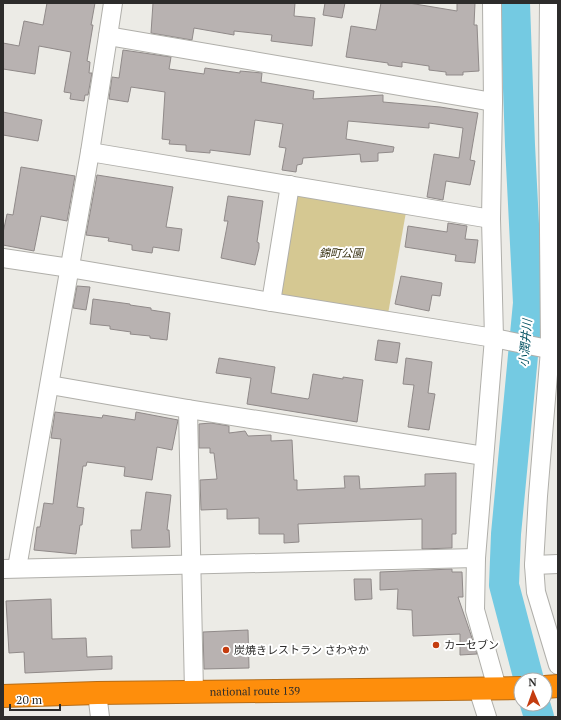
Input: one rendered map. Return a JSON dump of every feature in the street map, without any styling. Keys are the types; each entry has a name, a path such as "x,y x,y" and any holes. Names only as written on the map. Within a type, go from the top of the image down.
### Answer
{"highway":[{"name":"national route 139","path":"3,696 97,693 501,688"}],"street":[{"path":"113,3 90,152 50,385 10,568 476,558"},
{"path":"486,717 501,688 475,610 476,558 494,338 492,220 492,3"},
{"path":"549,3 553,111 554,350 538,496 534,565 536,592 558,665"},
{"path":"108,36 493,102"},
{"path":"90,152 492,220"},
{"path":"271,302 290,185"},
{"path":"3,258 494,338 554,350"},
{"path":"50,385 188,409 484,456"},
{"path":"188,409 194,692"},
{"path":"534,565 558,564"},
{"path":"97,693 100,717"}],"green space":[{"name":"錦町公園","path":"299,194 406,212 388,314 282,295 277,289 293,198"}],"building":[{"path":"47,3 95,3 87,61 90,62 89,73 92,73 88,95 85,95 84,101 70,99 71,93 64,92 71,52 39,46 35,74 3,69 3,43 19,46 24,21 43,25"},
{"path":"153,3 295,3 294,16 315,18 312,46 271,41 272,35 234,31 234,35 194,28 192,40 151,33"},
{"path":"325,3 345,3 342,18 323,15"},
{"path":"381,3 409,3 457,11 457,3 475,3 474,25 477,25 479,71 463,72 463,75 446,75 446,72 429,70 429,66 402,62 402,67 388,65 388,63 346,57 351,26 376,30"},
{"path":"123,50 171,57 169,69 204,74 205,68 240,73 240,71 262,73 261,82 314,91 313,99 383,95 383,102 440,107 478,113 470,160 475,161 470,185 446,181 443,200 427,197 434,154 459,158 463,128 429,123 429,128 348,121 346,139 394,147 393,152 378,153 378,161 361,162 360,154 303,158 302,164 297,165 296,172 282,170 286,148 279,147 283,124 255,120 250,155 210,150 210,153 186,151 186,145 169,144 170,140 162,139 165,92 131,87 128,102 109,99 112,77 119,78"},
{"path":"3,112 42,120 38,141 3,135"},
{"path":"21,167 75,176 67,221 41,216 34,251 3,245 3,233 7,214 13,215"},
{"path":"97,175 173,187 166,227 182,229 179,251 153,247 152,253 132,250 132,245 108,241 109,238 86,235"},
{"path":"228,196 263,201 257,242 259,243 259,248 255,265 221,258 228,221 224,221"},
{"path":"448,223 467,226 465,239 478,240 475,263 455,261 456,255 405,247 408,226 447,232"},
{"path":"401,276 442,283 440,296 432,295 429,311 395,304"},
{"path":"77,286 90,287 86,310 73,308"},
{"path":"93,299 130,304 151,308 151,310 170,313 167,340 150,338 150,336 130,334 131,332 110,329 110,326 90,324"},
{"path":"378,340 400,343 397,363 375,360"},
{"path":"219,358 275,367 271,393 308,399 313,374 343,379 343,377 363,380 357,422 247,404 251,378 216,373"},
{"path":"406,358 432,362 428,393 435,394 429,430 408,427 414,385 403,384"},
{"path":"55,412 102,418 103,415 135,420 136,412 178,420 172,450 157,447 152,480 124,476 125,467 87,462 86,466 83,466 77,507 84,508 76,554 34,550 37,527 40,527 44,503 53,504 61,439 51,438"},
{"path":"211,423 229,426 229,433 245,431 248,436 271,435 271,441 292,440 294,480 297,480 297,490 345,488 344,476 359,476 360,489 425,486 425,474 456,473 456,534 452,534 452,548 422,549 422,519 298,524 299,542 284,543 284,534 259,534 259,518 227,519 227,509 201,510 200,480 217,479 214,453 210,453 210,448 199,448 199,424"},
{"path":"146,492 171,495 167,530 169,530 170,547 132,548 131,530 141,530"},
{"path":"452,569 452,572 462,572 463,597 458,597 477,654 460,655 460,634 413,636 412,610 397,609 398,589 380,590 380,572"},
{"path":"354,579 371,579 372,599 355,600"},
{"path":"51,599 52,639 86,638 87,657 112,656 112,669 25,673 24,652 9,653 6,601"},
{"name":"炭焼きレストラン さわやか","path":"248,630 249,668 204,669 203,632"}],"waterway":[{"name":"小潤井川","path":"515,3 528,303 506,534 504,585 527,672"},
{"name":"小潤井川","path":"537,712 539,717"}],"place":[{"name":"カーセブン","path":"436,645"},
{"name":"炭焼きレストラン さわやか","path":"226,650"}]}
